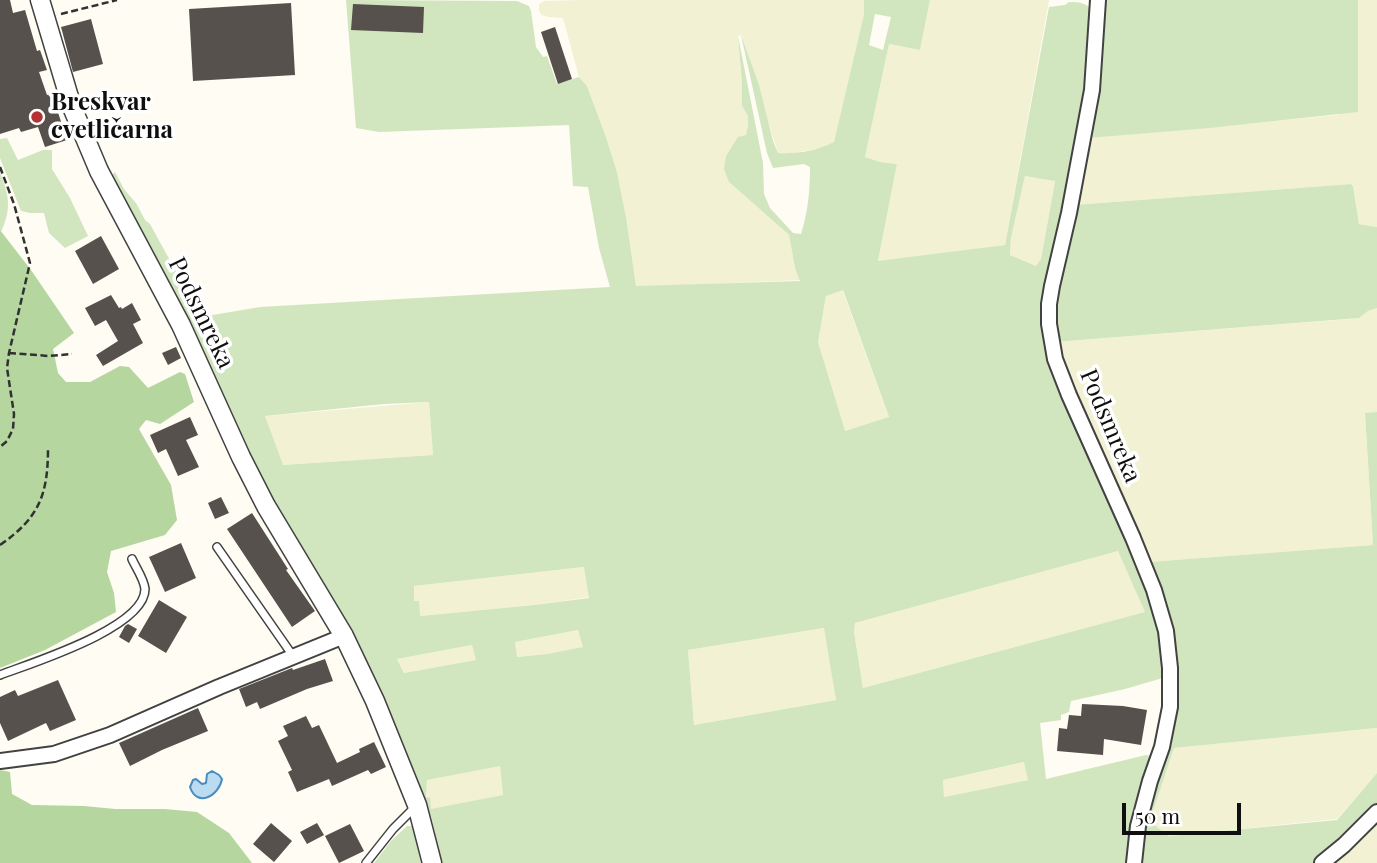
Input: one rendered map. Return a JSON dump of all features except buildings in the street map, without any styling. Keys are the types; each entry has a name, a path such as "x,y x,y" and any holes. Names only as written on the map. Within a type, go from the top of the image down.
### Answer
{"street":[{"name":"Podsmreka","path":"40,0 72,107 99,171 181,325 241,457 344,636 375,701 417,805 432,863"},
{"name":"Podsmreka","path":"1098,0 1092,90 1052,286 1049,324 1055,359 1133,538 1154,590 1166,631 1170,707 1162,747 1138,826 1134,863"},
{"path":"1,759 54,754 110,735 344,636"},
{"path":"1322,863 1377,812"}],"lane":[{"path":"217,547 294,657"},
{"path":"0,675 105,633 127,616 138,606 145,592 144,582 132,559"},
{"path":"366,863 393,829 417,805"}],"path":[{"path":"44,18 117,0"},
{"path":"0,167 14,204 30,263 7,368 14,414 13,429 7,441 0,447"},
{"path":"9,353 49,356 72,354"},
{"path":"0,544 24,526 37,510 45,486 48,448"}],"green space":[{"path":"346,0 517,1 529,6 536,47 543,57 547,56 557,84 579,77 587,86 617,172 636,286 800,281 789,235 729,182 724,169 726,156 738,137 746,135 748,126 748,116 742,106 738,36 763,163 764,194 770,208 793,233 801,234 808,201 810,167 804,164 773,168 767,153 741,35 759,85 778,153 807,151 834,142 864,14 864,0 930,0 920,50 889,44 865,157 897,164 878,261 1005,245 1049,7 1073,2 1090,8 1088,78 1043,313 1150,597 1163,643 1166,677 1071,701 1069,712 1061,715 1061,720 1040,723 1046,779 1151,756 1129,863 441,863 432,820 417,777 378,690 338,607 262,482 188,319 112,175 115,172 150,224 201,317 260,307 610,287 599,248 588,187 573,186 569,125 379,132 356,128","holes":["875,14 891,17 883,50 869,45","1025,176 1055,181 1041,259 1036,266 1010,255 1011,238","843,290 889,417 845,431 818,342 826,296","429,402 433,455 283,465 265,416","1118,551 1145,612 863,688 855,623","584,567 589,598 420,616 419,601 414,601 414,586","824,628 836,700 694,725 688,650","578,630 583,647 517,657 515,642","472,645 476,660 404,673 397,659","1024,762 1028,780 944,797 943,780","500,766 503,795 431,809 430,798 426,797 427,780"]},
{"path":"864,0 864,14 834,143 822,148 778,153 741,35 738,36 742,106 748,116 749,126 729,182 789,235 795,268 801,280 636,287 617,172 606,137 587,86 579,77 563,18 542,15 539,11 539,4 544,1"},
{"path":"930,0 1049,0 1005,245 878,262 897,164 865,157 889,44 920,50"},
{"path":"1100,0 1358,0 1358,112 1089,138"},
{"path":"1358,0 1377,0 1377,227 1359,224 1351,184 1074,205 1089,138 1338,115 1358,86"},
{"path":"7,138 18,160 43,150 52,150 52,169 70,198 88,236 65,248 49,233 44,213 21,211 0,158 0,139"},
{"path":"0,172 8,202 7,216 1,232 0,230"},
{"path":"1025,176 1055,180 1041,259 1036,266 1010,255 1011,238"},
{"path":"1351,184 1359,224 1377,227 1377,308 1359,318 1055,342 1053,320 1074,205"},
{"path":"0,230 74,333 53,349 58,373 66,382 90,382 120,366 129,367 148,388 180,372 185,374 194,402 160,424 146,420 139,429 171,485 177,520 165,535 111,551 107,572 114,593 116,612 45,650 0,668"},
{"path":"842,289 889,418 844,431 818,342 826,296"},
{"path":"1377,308 1377,412 1365,413 1373,545 1149,562 1097,450 1055,342 1359,318"},
{"path":"429,402 433,455 282,465 265,416"},
{"path":"1377,412 1377,728 1174,748 1152,814 1153,824 1169,836 1337,820 1377,773 1377,808 1332,851 1315,863 1137,863 1141,835 1174,696 1149,562 1373,545 1365,413"},
{"path":"1118,551 1146,612 863,688 855,623"},
{"path":"585,567 590,597 420,616 414,602 414,586"},
{"path":"825,628 836,700 694,725 688,650"},
{"path":"578,630 584,647 516,657 515,642"},
{"path":"472,645 477,660 404,673 397,659"},
{"path":"1377,728 1377,773 1337,819 1169,836 1153,824 1152,813 1174,748"},
{"path":"1025,762 1028,780 944,797 943,780"},
{"path":"500,765 503,795 431,810 426,797 427,780"},
{"path":"0,770 10,772 12,794 32,805 197,812 229,833 252,863 0,863"},
{"path":"1377,820 1377,863 1331,863"},
{"path":"407,826 414,826 421,863 374,863 391,841"}],"water":[{"path":"212,771 222,779 220,785 212,795 198,797 190,787 193,780 206,783 207,774"}],"place":[{"name":"Breskvar cvetličarna","path":"37,117"}]}
